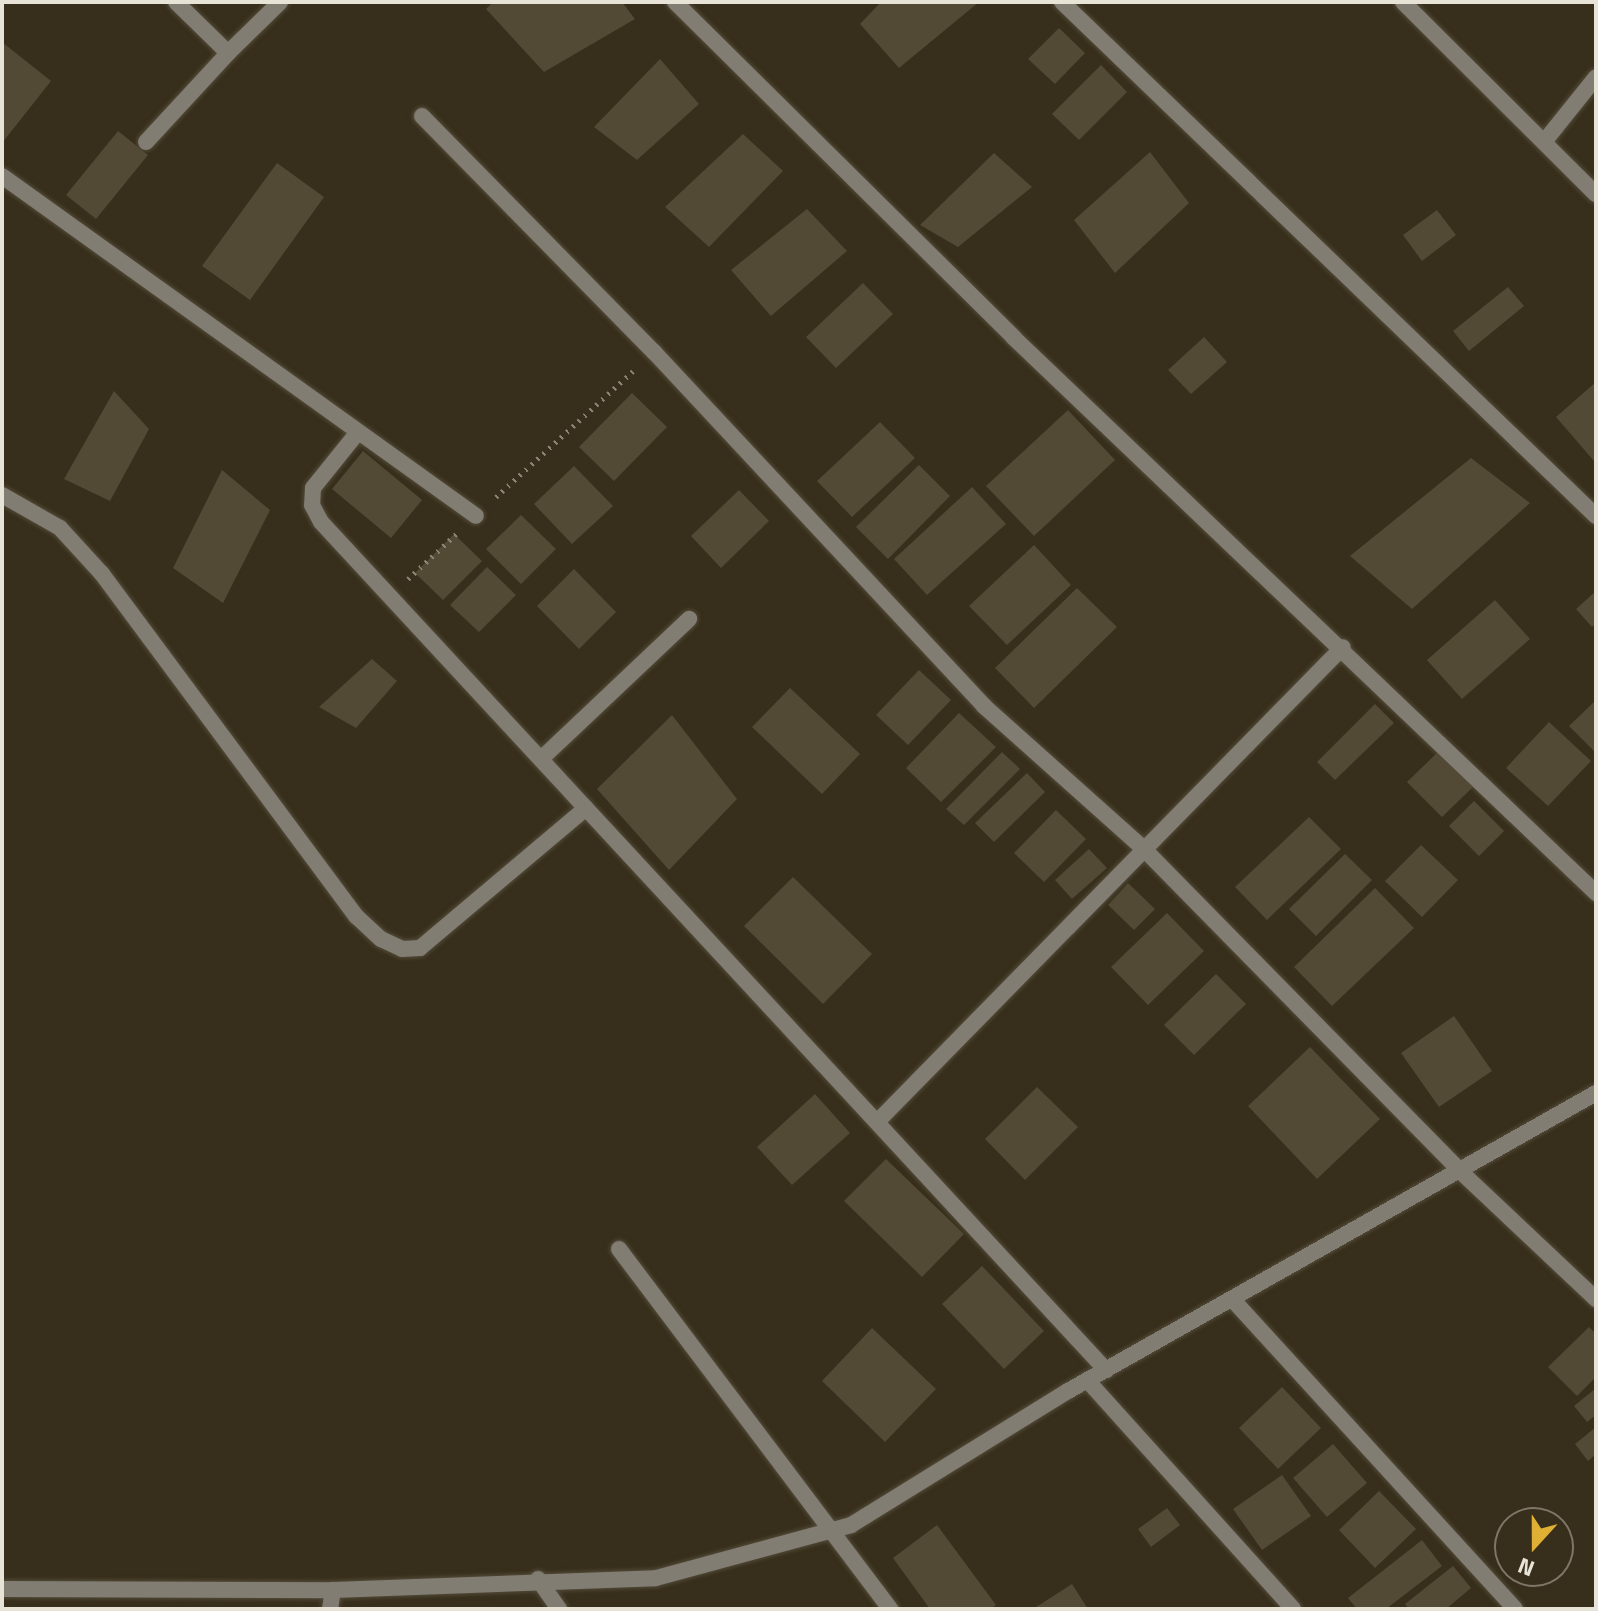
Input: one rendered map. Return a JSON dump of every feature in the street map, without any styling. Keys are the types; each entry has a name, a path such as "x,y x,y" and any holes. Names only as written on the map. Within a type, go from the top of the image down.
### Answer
{"street":[{"path":"176,2 228,53"},
{"path":"146,142 280,2"},
{"path":"675,2 1013,337 1343,647 1596,893"},
{"path":"1062,2 1596,516"},
{"path":"1403,2 1596,194"},
{"path":"1544,142 1596,77"},
{"path":"422,116 654,352 984,706 1143,848 1460,1171 1596,1299"},
{"path":"2,176 476,516"},
{"path":"358,432 313,488 312,505 390,595 1106,1370"},
{"path":"2,495 60,528 102,574 356,916 381,939 402,949 420,948 586,808"},
{"path":"541,759 689,619"},
{"path":"877,1122 1343,647"},
{"path":"2,1589 333,1590 538,1579 656,1578 851,1525 1087,1380 1596,1093"},
{"path":"619,1249 890,1609"},
{"path":"1233,1300 1515,1609"},
{"path":"1087,1380 1293,1609"},
{"path":"538,1579 559,1609"},
{"path":"330,1609 333,1590"}],"path":[{"path":"390,595 654,352"}],"building":[{"path":"493,2 622,2 635,19 544,72 486,9"},
{"path":"881,2 979,2 899,68 860,24"},
{"path":"1059,28 1085,53 1055,84 1028,59"},
{"path":"2,42 51,81 2,143"},
{"path":"660,59 699,104 637,160 594,127"},
{"path":"1101,65 1127,92 1079,140 1052,114"},
{"path":"118,131 148,155 96,219 66,195"},
{"path":"743,134 783,171 709,247 665,207"},
{"path":"1150,152 1189,203 1115,273 1074,220"},
{"path":"994,153 1032,187 958,247 920,225"},
{"path":"277,163 324,197 250,300 202,266"},
{"path":"807,209 847,251 771,316 731,270"},
{"path":"1437,210 1456,235 1422,261 1403,235"},
{"path":"863,283 893,314 836,368 806,337"},
{"path":"1508,287 1524,306 1469,351 1453,331"},
{"path":"1204,337 1227,362 1191,394 1168,370"},
{"path":"1596,382 1596,460 1594,461 1556,417"},
{"path":"114,391 149,429 110,501 64,479"},
{"path":"632,393 667,427 614,481 579,447"},
{"path":"1068,410 1115,460 1034,536 986,486"},
{"path":"880,422 915,458 852,517 817,481"},
{"path":"363,451 422,500 391,538 332,489"},
{"path":"1471,458 1530,503 1412,609 1350,556"},
{"path":"919,465 950,496 888,559 856,527"},
{"path":"574,466 613,506 572,544 534,504"},
{"path":"222,470 270,510 223,603 173,568"},
{"path":"972,487 1006,524 927,595 894,559"},
{"path":"739,490 769,521 721,568 691,536"},
{"path":"521,515 556,549 521,584 486,549"},
{"path":"454,534 482,561 443,600 415,573"},
{"path":"1034,545 1071,585 1007,645 969,606"},
{"path":"487,567 516,595 479,632 450,605"},
{"path":"574,569 616,612 579,649 537,606"},
{"path":"1077,588 1117,627 1034,708 995,668"},
{"path":"1596,591 1596,623 1592,627 1576,609"},
{"path":"1495,600 1530,639 1462,699 1427,660"},
{"path":"372,659 397,681 356,728 319,707"},
{"path":"919,670 951,700 908,745 876,715"},
{"path":"790,688 860,754 822,794 752,727"},
{"path":"1596,700 1596,753 1569,726"},
{"path":"1375,704 1394,723 1335,780 1317,762"},
{"path":"959,713 996,747 941,802 906,768"},
{"path":"672,715 737,799 669,870 597,789"},
{"path":"1549,722 1591,761 1548,806 1506,768"},
{"path":"1002,752 1020,769 964,825 946,809"},
{"path":"1438,752 1473,787 1442,817 1407,782"},
{"path":"1027,773 1045,792 994,842 975,823"},
{"path":"1474,801 1504,831 1479,856 1449,826"},
{"path":"1056,810 1086,839 1044,882 1014,853"},
{"path":"1309,817 1341,849 1267,920 1235,887"},
{"path":"1421,845 1458,880 1422,917 1385,881"},
{"path":"1089,849 1107,868 1072,899 1055,880"},
{"path":"1345,854 1372,880 1316,936 1289,909"},
{"path":"793,877 872,954 823,1004 744,926"},
{"path":"1128,883 1155,909 1134,930 1108,905"},
{"path":"1375,888 1414,928 1332,1006 1294,967"},
{"path":"1167,913 1204,951 1148,1005 1111,967"},
{"path":"1216,974 1246,1004 1194,1055 1164,1025"},
{"path":"1454,1016 1492,1071 1439,1107 1401,1053"},
{"path":"1310,1047 1380,1119 1317,1179 1248,1106"},
{"path":"1037,1087 1078,1127 1025,1180 985,1139"},
{"path":"815,1094 850,1133 792,1185 757,1147"},
{"path":"886,1159 964,1234 922,1277 844,1201"},
{"path":"982,1266 1044,1331 1004,1369 942,1304"},
{"path":"1589,1327 1596,1334 1596,1377 1577,1396 1548,1367"},
{"path":"872,1328 936,1389 885,1442 822,1381"},
{"path":"1282,1387 1321,1428 1278,1469 1239,1428"},
{"path":"1596,1388 1596,1415 1587,1422 1574,1406"},
{"path":"1596,1427 1596,1454 1588,1461 1575,1444"},
{"path":"1333,1444 1367,1483 1327,1517 1293,1478"},
{"path":"1282,1475 1311,1516 1262,1550 1233,1509"},
{"path":"1379,1491 1416,1529 1375,1568 1339,1530"},
{"path":"1167,1508 1180,1525 1151,1547 1138,1529"},
{"path":"937,1525 996,1605 990,1609 930,1609 893,1558"},
{"path":"1422,1540 1442,1566 1386,1609 1357,1609 1348,1598"},
{"path":"1453,1566 1471,1588 1446,1609 1409,1609 1405,1604"},
{"path":"1072,1584 1088,1609 1033,1609"}]}
